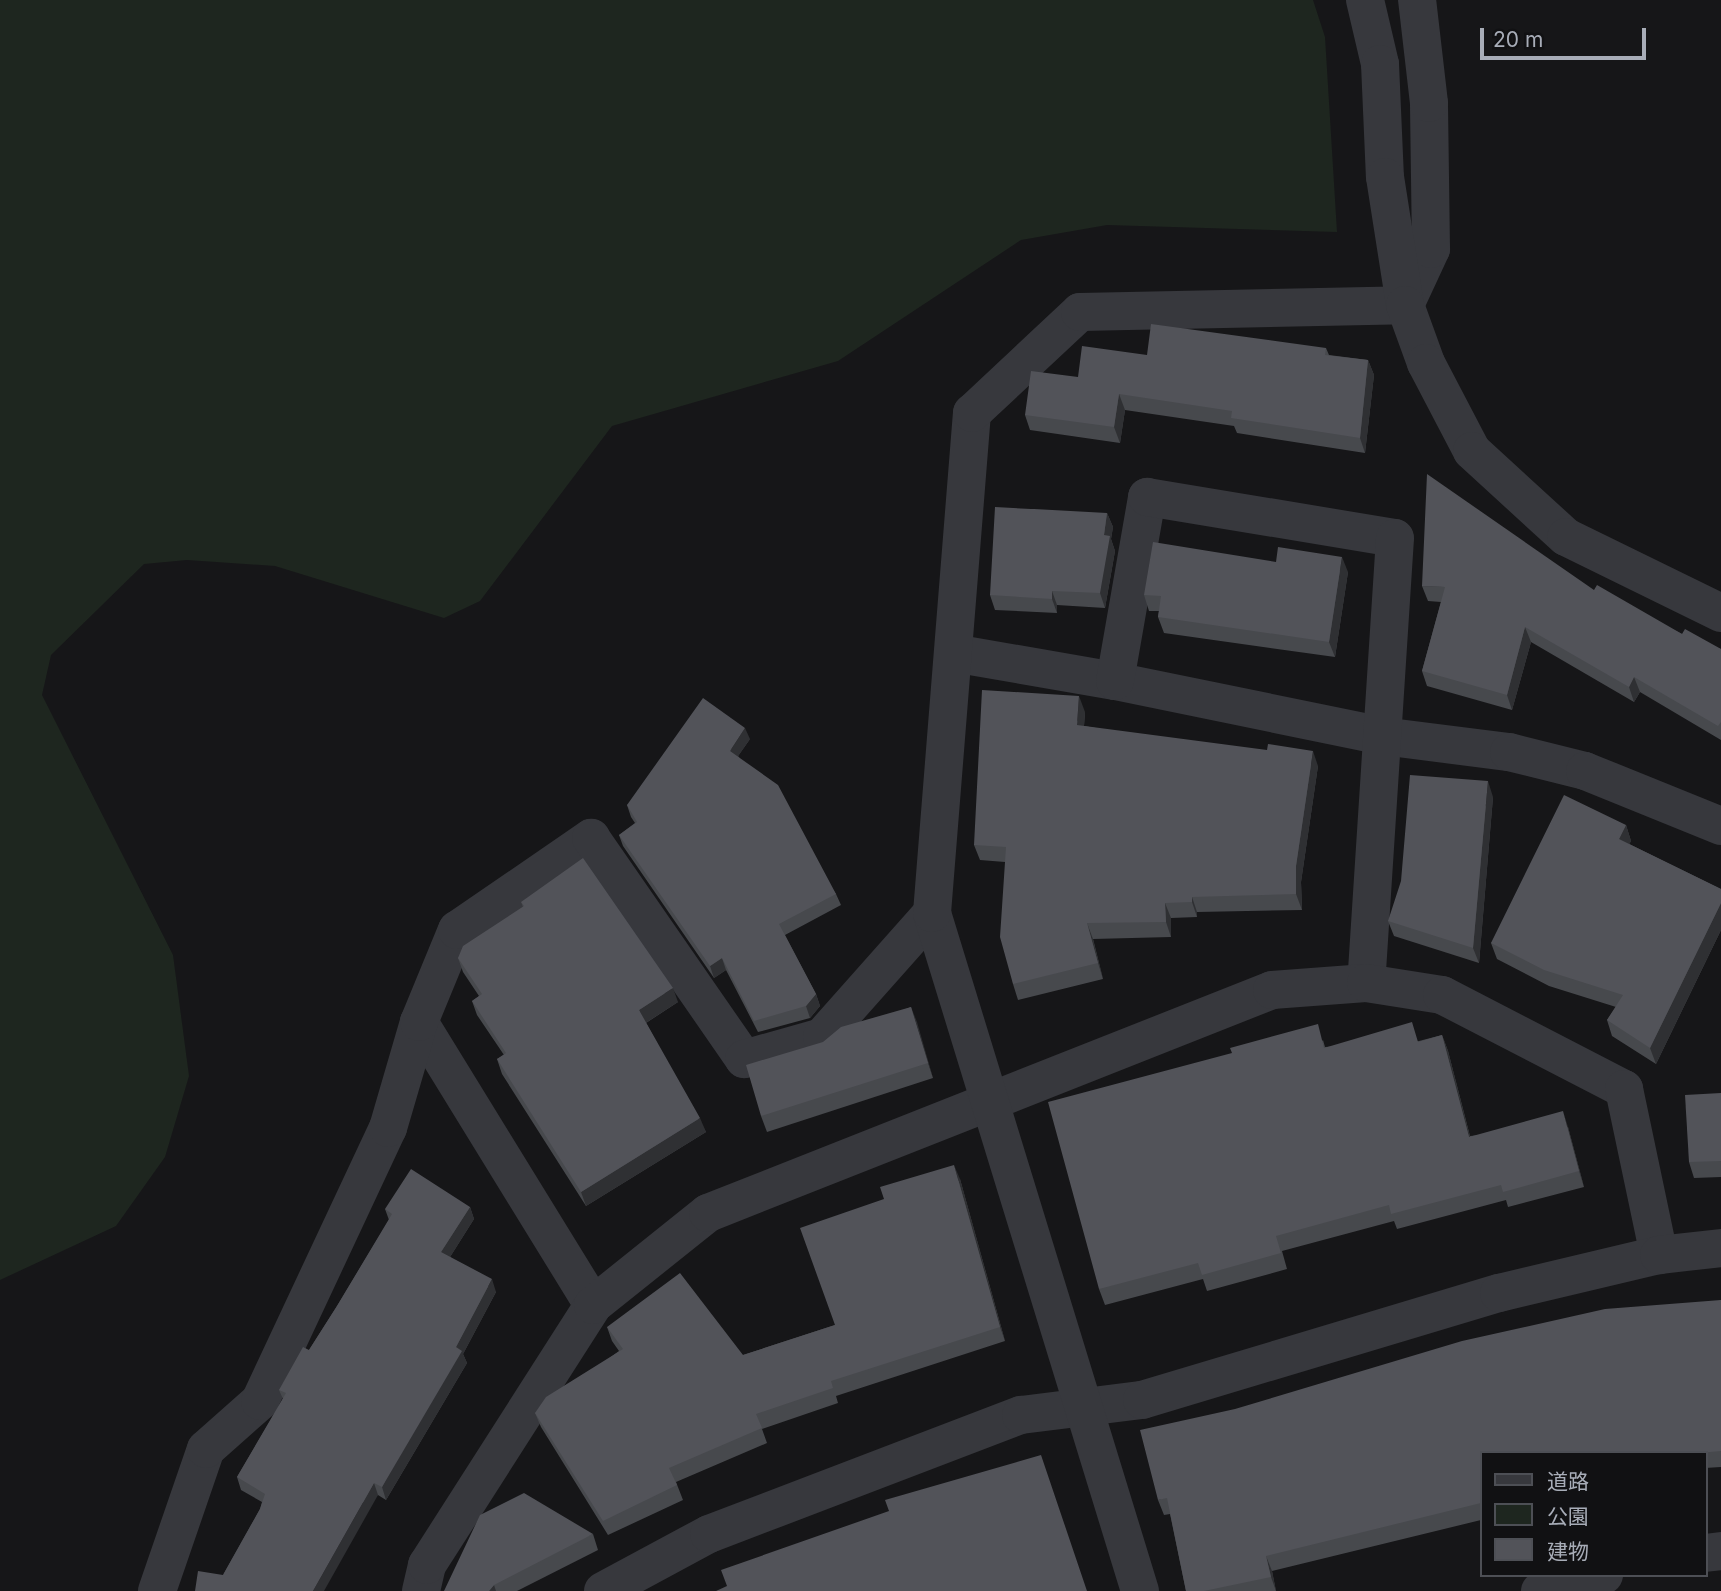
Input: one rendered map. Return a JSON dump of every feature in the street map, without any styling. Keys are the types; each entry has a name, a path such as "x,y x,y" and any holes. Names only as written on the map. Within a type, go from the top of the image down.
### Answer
{"street":[{"path":"1365,0 1380,64 1385,177 1405,305 1426,363 1472,452 1566,537 1721,613"},
{"path":"1405,305 1431,249 1429,103 1417,0"},
{"path":"1140,1591 932,914 972,413 1080,313 1405,305"},
{"path":"1115,681 1147,496 1395,538 1366,983"},
{"path":"953,653 1115,681 1382,736 1509,752 1585,771 1721,826"},
{"path":"157,1591 206,1449 260,1401 388,1128 419,1022 457,930 591,838 744,1059 822,1037 932,914"},
{"path":"421,1591 427,1565 593,1306 708,1213 1272,990 1366,983 1442,995 1625,1089 1659,1255"},
{"path":"419,1022 593,1306"},
{"path":"603,1591 709,1534 1021,1415 1142,1400 1499,1293 1659,1255 1721,1248"},
{"path":"1540,1591 1596,1577"}],"green space":[{"path":"0,0 1313,0 1325,37 1337,232 1107,225 1021,240 838,361 612,426 480,601 444,618 275,566 187,560 144,564 51,655 42,695 173,955 189,1076 165,1157 116,1226 0,1280"}],"building":[{"path":"1151,324 1326,348 1325,355 1368,360 1360,438 1231,418 1232,411 1119,394 1114,427 1025,415 1031,371 1078,377 1082,346 1147,355"},
{"path":"1427,474 1594,590 1597,585 1682,634 1685,629 1721,649 1721,722 1718,726 1634,677 1629,687 1525,627 1507,695 1422,671 1445,587 1422,586"},
{"path":"995,507 1107,513 1104,535 1110,536 1100,593 1052,591 1052,599 990,595"},
{"path":"1153,542 1276,562 1278,547 1342,557 1329,642 1158,617 1161,596 1144,595"},
{"path":"982,690 1079,696 1077,725 1267,750 1268,744 1313,751 1296,866 1296,894 1192,897 1192,902 1165,903 1166,922 1087,923 1098,963 1013,984 1000,937 1006,847 974,845"},
{"path":"703,698 745,728 730,751 778,785 836,894 779,924 816,994 806,1006 754,1021 722,958 710,966 619,835 637,822 627,805"},
{"path":"1410,775 1488,781 1473,948 1388,921 1401,881"},
{"path":"1564,795 1626,825 1619,839 1721,889 1721,903 1650,1048 1607,1020 1623,995 1544,970 1491,943"},
{"path":"583,858 673,988 639,1010 700,1118 581,1192 497,1059 506,1053 472,1001 482,994 458,958 463,946 524,906 521,902"},
{"path":"911,1007 928,1063 761,1116 746,1065 823,1042 841,1027"},
{"path":"1412,1022 1418,1042 1442,1035 1469,1137 1563,1111 1579,1171 1503,1192 1501,1185 1391,1214 1389,1205 1276,1236 1281,1253 1202,1275 1198,1263 1099,1289 1048,1102 1232,1053 1230,1048 1318,1024 1324,1048"},
{"path":"1721,1093 1721,1161 1689,1162 1685,1095"},
{"path":"954,1165 1000,1327 831,1381 833,1388 756,1414 762,1428 669,1468 677,1485 603,1521 535,1413 546,1397 623,1349 607,1327 680,1273 743,1355 835,1325 800,1228 884,1199 880,1187"},
{"path":"411,1169 470,1207 441,1252 492,1279 456,1347 462,1351 382,1487 374,1483 313,1591 195,1591 198,1571 223,1575 260,1509 265,1494 237,1477 286,1393 279,1390 303,1347 309,1350 337,1306 392,1214 385,1209"},
{"path":"1721,1300 1721,1451 1480,1451 1480,1503 1266,1556 1271,1577 1204,1591 1186,1591 1167,1498 1158,1500 1140,1430 1235,1409 1462,1341 1605,1309"},
{"path":"1041,1455 1087,1591 716,1591 727,1586 721,1570 889,1511 885,1500"},
{"path":"524,1493 593,1534 494,1585 489,1591 444,1591 480,1515"}]}
